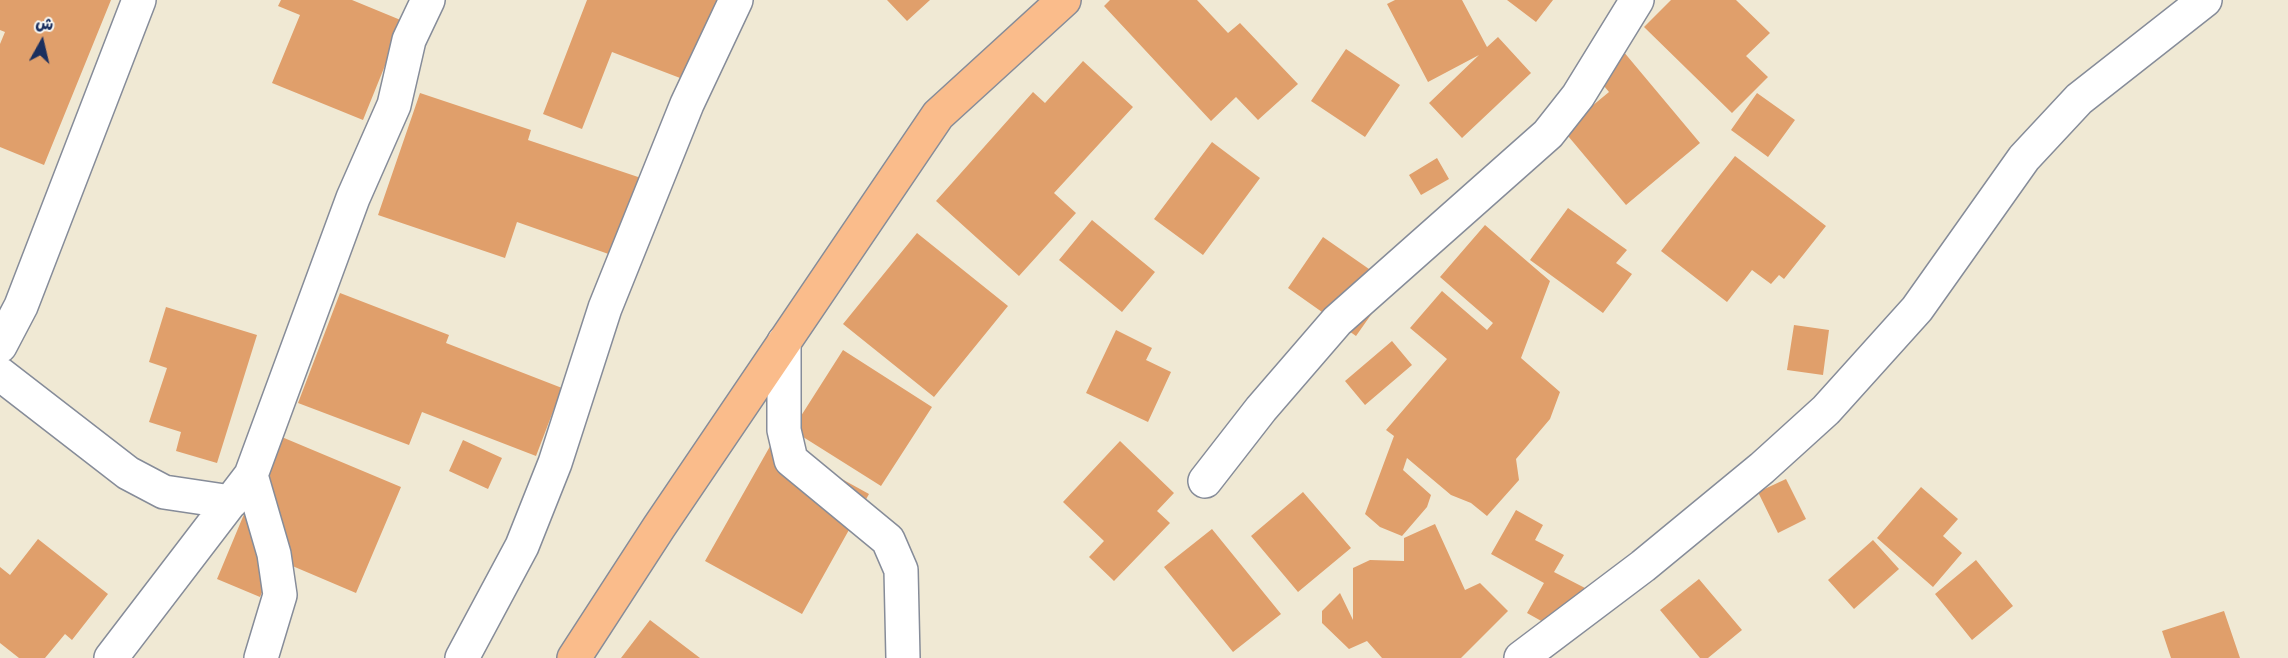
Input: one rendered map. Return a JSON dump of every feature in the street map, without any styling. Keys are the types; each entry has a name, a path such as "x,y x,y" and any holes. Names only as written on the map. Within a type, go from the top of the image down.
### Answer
{"main road":[{"path":"574,658 938,115 1064,0"}],"street":[{"path":"0,346 21,306 139,0"},
{"path":"111,658 251,475 353,198 394,105 410,40 428,0"},
{"path":"462,658 522,546 555,464 605,308 687,104 736,0"},
{"path":"1206,481 1261,409 1337,321 1548,134 1578,96 1637,0"},
{"path":"1521,658 1661,551 1762,468 1826,410 1917,309 2024,158 2079,99 2205,0"},
{"path":"784,342 784,430 792,460 888,540 901,570 903,658"},
{"path":"0,374 128,473 164,492 231,502"},
{"path":"251,475 274,554 280,595 261,658"}],"building":[{"path":"0,0 111,0 44,165 0,147 0,44 5,32 0,30"},
{"path":"281,0 352,0 403,21 363,120 272,83 300,15 278,6"},
{"path":"587,0 720,0 688,81 612,52 582,129 543,114"},
{"path":"887,0 930,0 907,21"},
{"path":"1110,0 1197,0 1228,33 1240,23 1298,84 1258,120 1236,97 1211,121 1104,6"},
{"path":"1395,0 1462,0 1487,47 1498,37 1531,73 1462,138 1429,103 1479,55 1428,82 1387,4"},
{"path":"1507,0 1553,0 1536,22"},
{"path":"1671,0 1736,0 1770,33 1746,56 1768,77 1732,113 1644,27"},
{"path":"1346,49 1400,85 1365,137 1311,101"},
{"path":"1623,51 1700,143 1626,205 1563,130 1609,92 1594,74"},
{"path":"1083,61 1133,107 1054,193 1076,213 1019,276 936,201 1033,92 1045,103"},
{"path":"420,93 531,130 528,140 647,180 620,258 517,222 505,258 378,215"},
{"path":"1757,93 1795,120 1768,157 1731,130"},
{"path":"1212,142 1260,178 1203,255 1154,219"},
{"path":"1735,156 1826,226 1784,279 1779,275 1771,284 1752,270 1727,302 1661,251"},
{"path":"1437,158 1449,179 1421,195 1409,175"},
{"path":"1568,208 1627,250 1616,263 1632,274 1603,313 1530,260"},
{"path":"1092,220 1155,272 1122,312 1059,260"},
{"path":"1485,225 1550,281 1521,358 1560,392 1550,419 1516,459 1519,480 1487,516 1471,503 1451,495 1407,458 1403,470 1431,495 1427,507 1402,536 1380,527 1365,514 1394,436 1386,430 1447,359 1410,328 1442,291 1487,330 1493,323 1440,277"},
{"path":"917,233 1008,306 934,397 843,324"},
{"path":"1323,237 1392,285 1356,336 1288,288"},
{"path":"340,293 449,335 446,343 562,388 536,456 422,412 409,445 298,403"},
{"path":"166,307 257,335 217,463 176,451 181,432 149,422 167,368 149,362"},
{"path":"1794,325 1829,330 1823,375 1787,370"},
{"path":"1116,330 1152,348 1146,360 1171,372 1148,422 1086,393"},
{"path":"1392,341 1412,365 1365,405 1345,381"},
{"path":"843,350 932,407 881,486 792,430"},
{"path":"277,435 401,487 356,593 276,559 260,597 217,579"},
{"path":"463,440 502,458 488,489 449,471"},
{"path":"773,441 869,494 802,614 705,561"},
{"path":"1120,441 1174,493 1157,511 1170,523 1114,581 1089,557 1104,541 1063,502"},
{"path":"1786,479 1806,519 1778,533 1758,492"},
{"path":"1921,487 1958,519 1943,536 1962,553 1933,587 1877,538"},
{"path":"1303,492 1351,548 1298,592 1251,536"},
{"path":"1516,510 1543,525 1535,540 1564,555 1554,572 1585,588 1561,632 1527,613 1544,583 1491,554"},
{"path":"1435,524 1465,590 1480,583 1508,611 1461,658 1382,658 1367,641 1349,649 1322,623 1322,611 1340,593 1353,620 1353,568 1370,560 1404,561 1404,538"},
{"path":"1212,529 1281,614 1233,652 1164,567"},
{"path":"38,539 108,594 72,640 65,634 45,658 19,658 0,643 0,567 10,575"},
{"path":"1873,540 1899,569 1854,609 1828,580"},
{"path":"1976,560 2013,606 1972,640 1935,594"},
{"path":"1699,579 1742,630 1708,658 1700,658 1660,610"},
{"path":"2224,611 2240,658 2171,658 2162,631"},
{"path":"650,620 700,658 621,658"}]}
